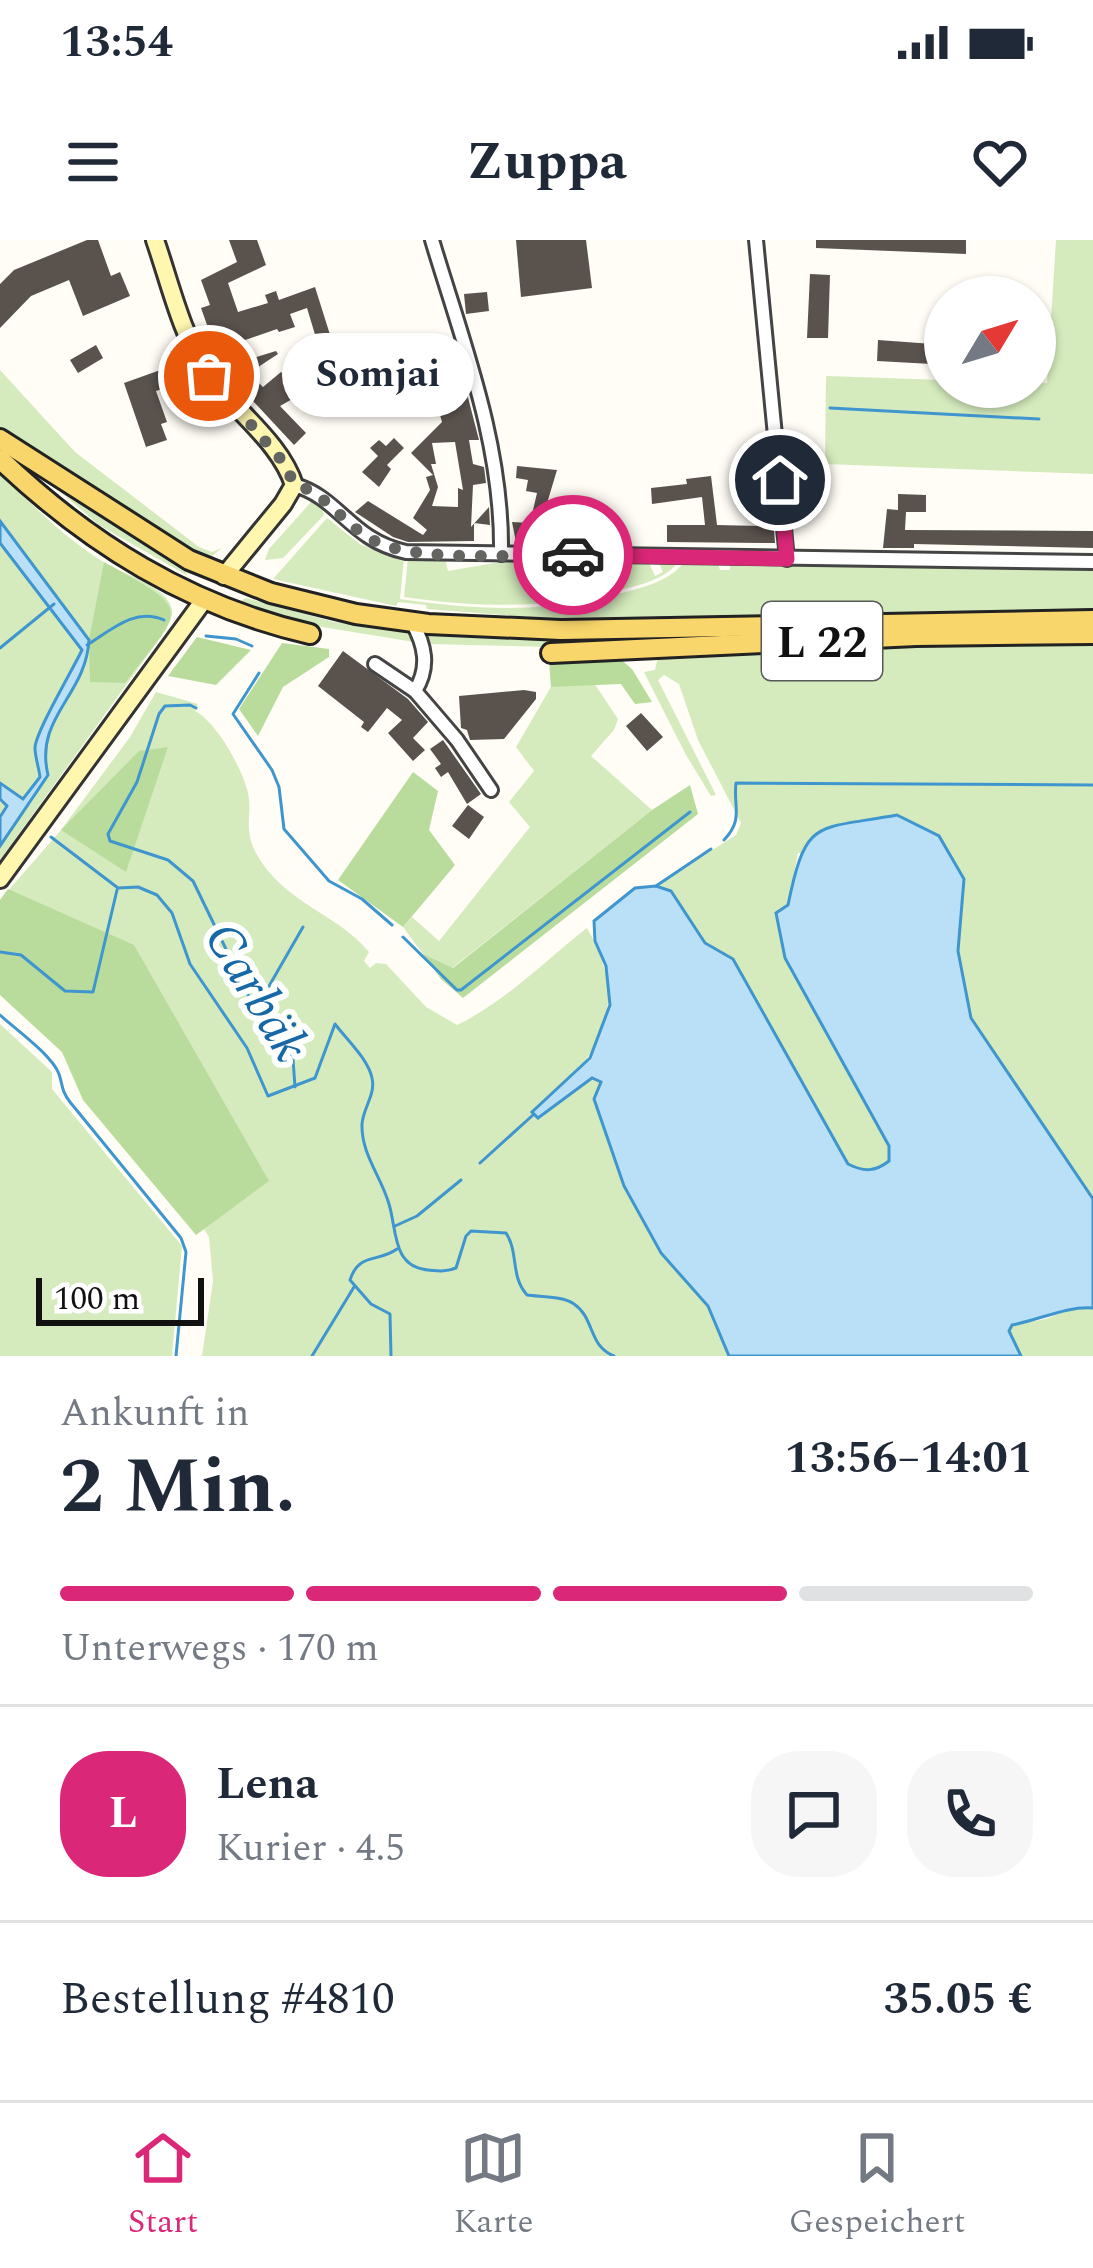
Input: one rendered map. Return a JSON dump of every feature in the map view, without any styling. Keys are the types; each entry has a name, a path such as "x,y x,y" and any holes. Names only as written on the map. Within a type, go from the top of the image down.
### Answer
{"main road":[{"name":"L 22","path":"0,439 134,528 224,576 317,606 412,622 628,631 1093,620"},
{"path":"0,460 97,541 204,600 310,634"},
{"path":"204,600 224,576"},
{"name":"L 22","path":"551,653 916,636 1093,634"}],"street":[{"path":"154,240 194,351 209,376 284,463 294,484 315,490 358,532 394,549 1093,562"},
{"path":"431,240 484,414 496,474 501,554"},
{"path":"756,240 787,559"},
{"path":"224,576 294,484"},
{"path":"0,879 204,600"},
{"path":"412,622 425,666 416,691"},
{"path":"376,664 416,691 491,790"}],"green space":[{"path":"1056,240 1093,240 1093,474 825,464 826,376 924,379 924,408 1056,408"},
{"path":"0,370 75,452 199,547 212,552 222,548 212,556 186,552 0,427"},
{"path":"29,465 180,563 188,576 99,525"},
{"path":"0,472 64,533 92,555 159,592 172,611 165,631 0,860 0,543 82,650 37,740 40,777 23,799 30,805 48,775 48,737 79,677 89,641 0,521"},
{"path":"312,501 322,507 324,515 283,558 265,560 269,549"},
{"path":"327,518 361,545 404,558 400,599 430,603 487,608 567,604 650,585 684,562 718,564 720,570 730,570 730,564 1093,569 1093,611 594,622 427,609 426,605 398,602 396,606 273,579"},
{"path":"408,558 445,559 448,571 506,561 649,563 655,576 663,572 658,561 678,562 667,573 628,588 539,603 486,605 404,597"},
{"path":"104,562 154,591 171,612 160,638 125,683 90,682 89,640"},
{"path":"242,600 334,622 409,633 414,642 298,623 245,606"},
{"path":"880,628 552,647 430,644 426,635 563,637"},
{"path":"197,637 251,650 216,685 168,676"},
{"path":"1093,639 1093,1199 971,1018 958,951 964,878 798,853 785,959 889,1146 889,1161 879,1167 848,1164 733,959 705,943 671,891 656,886 736,835 741,823 698,740 679,684 664,675 658,680 716,795 711,796 686,755 644,672 655,670 658,657"},
{"path":"282,643 329,649 329,657 283,687 258,736 239,709"},
{"path":"619,658 632,669 652,702 635,704 621,684 551,687 549,661"},
{"path":"594,683 618,719 591,756 652,810 452,968 423,954 403,927 412,917 439,941 530,827 509,802 534,771 516,747 551,687"},
{"path":"156,692 198,704 195,711 227,746 247,789 252,844 267,870 356,939 369,952 364,961 370,968 386,964 426,1007 457,1025 509,993 587,928 607,984 602,1030 576,1073 539,1118 593,1078 602,1082 661,1253 708,1306 729,1356 202,1356 213,1281 209,1237 0,900 61,830 130,737"},
{"path":"168,747 126,872 61,830 139,751"},
{"path":"413,772 438,791 429,830 455,865 403,927 338,880"},
{"path":"690,785 698,814 463,998 423,954 453,968"},
{"path":"8,889 134,945 269,1181 196,1235 83,1100 62,1052 0,995 0,900"},
{"path":"0,1024 52,1072 52,1089 182,1246 172,1356 0,1356"},
{"path":"1076,1307 1093,1308 1093,1356 1021,1356 1009,1330 1012,1325"}],"water":[{"path":"0,521 89,640 79,677 48,737 48,775 0,846 0,817 7,806 0,799 0,783 23,799 40,777 37,740 82,650 0,543"},
{"path":"897,815 939,836 964,879 958,951 971,1018 1093,1199 1093,1308 1012,1325 1009,1331 1021,1356 729,1356 708,1306 661,1253 624,1186 594,1099 601,1082 592,1078 538,1118 532,1112 590,1058 610,1005 594,921 635,888 656,886 671,891 705,943 733,959 848,1164 869,1170 889,1161 889,1146 785,958 776,913 788,905 801,856 819,833"}],"building":[{"path":"87,240 98,240 111,276 120,272 130,296 83,316 69,280 31,296 0,328 0,284 14,270"},
{"path":"229,240 257,240 266,265 228,283 238,312 268,303 265,295 276,291 279,300 315,287 337,357 323,361 307,308 290,314 295,327 216,350 201,308 210,305 201,280 237,262"},
{"path":"516,240 586,240 592,288 521,297"},
{"path":"816,240 966,240 966,254 816,248"},
{"path":"810,274 830,275 828,338 807,338"},
{"path":"487,292 489,311 466,314 464,294"},
{"path":"878,340 924,343 924,364 877,361"},
{"path":"96,345 103,358 78,373 70,360"},
{"path":"276,351 249,373 263,387 281,372 287,378 294,398 280,406 306,433 294,445 226,372 227,366"},
{"path":"456,351 479,440 469,440 473,464 484,467 486,483 473,485 474,541 408,542 355,512 368,501 423,535 427,530 413,518 430,490 426,477 433,475 411,453 442,422 440,415 444,414 432,358","holes":["455,442 463,490 458,488 458,507 432,506 438,487 431,464 436,464 432,443"]},
{"path":"180,363 186,381 156,391 167,422 161,424 167,440 146,447 124,383"},
{"path":"394,438 404,448 387,465 391,469 379,487 362,472 378,456 370,448 379,440 386,446"},
{"path":"517,466 557,470 542,520 575,525 573,544 516,542 512,522 530,523 537,493 526,491 528,480 516,478"},
{"path":"711,476 717,525 760,526 760,521 773,519 775,543 667,542 667,525 705,525 702,497 652,504 651,488"},
{"path":"898,494 926,495 926,512 906,512 905,530 1093,531 1093,548 914,544 914,548 883,548 887,509 898,510"},
{"path":"489,507 490,525 475,523"},
{"path":"343,651 408,699 428,722 413,738 425,750 413,761 388,733 402,720 387,708 368,732 361,727 364,722 318,686"},
{"path":"536,692 536,699 504,739 470,740 461,728 459,696"},
{"path":"641,713 663,737 647,751 626,726"},
{"path":"443,740 481,794 467,804 448,772 441,777 435,768 441,764 430,749"},
{"path":"468,805 484,817 469,839 452,826"}],"waterway":[{"path":"830,408 1039,419"},
{"path":"0,648 54,604"},
{"path":"87,645 133,618 164,620"},
{"path":"206,636 252,646"},
{"path":"259,673 233,714 272,770 284,829 329,881 362,899 392,925"},
{"path":"196,708 165,706 159,714 137,782 108,834 110,841 168,860 193,881 255,1009 261,1000"},
{"path":"724,840 736,819 736,783 1093,785"},
{"path":"403,937 461,990 690,812"},
{"name":"Carbäk","path":"51,837 118,888 138,887 157,895 172,913 190,964 247,1048 268,1096 315,1078 335,1024 370,1071 372,1090 363,1135 389,1204 398,1246 408,1262 428,1270 456,1268 471,1231 506,1233 518,1280 527,1295 574,1304 600,1346 614,1356"},
{"path":"656,886 711,849"},
{"path":"0,952 21,955 65,991 93,992 117,890"},
{"path":"295,1087 293,1059 261,1000 303,927"},
{"path":"0,1015 49,1059 70,1102 181,1238 186,1252 176,1356"},
{"path":"480,1163 533,1115"},
{"path":"395,1226 417,1216 461,1180"},
{"path":"391,1356 390,1314 371,1304 350,1280 358,1265 397,1249"},
{"path":"312,1356 354,1287"}],"way so far":[{"path":"209,376 284,463 294,484 315,490 369,538 406,552 573,555"}],"place":[{"name":"Somjai","path":"209,376"}],"route":[{"path":"573,555 787,559 780,480"}]}
